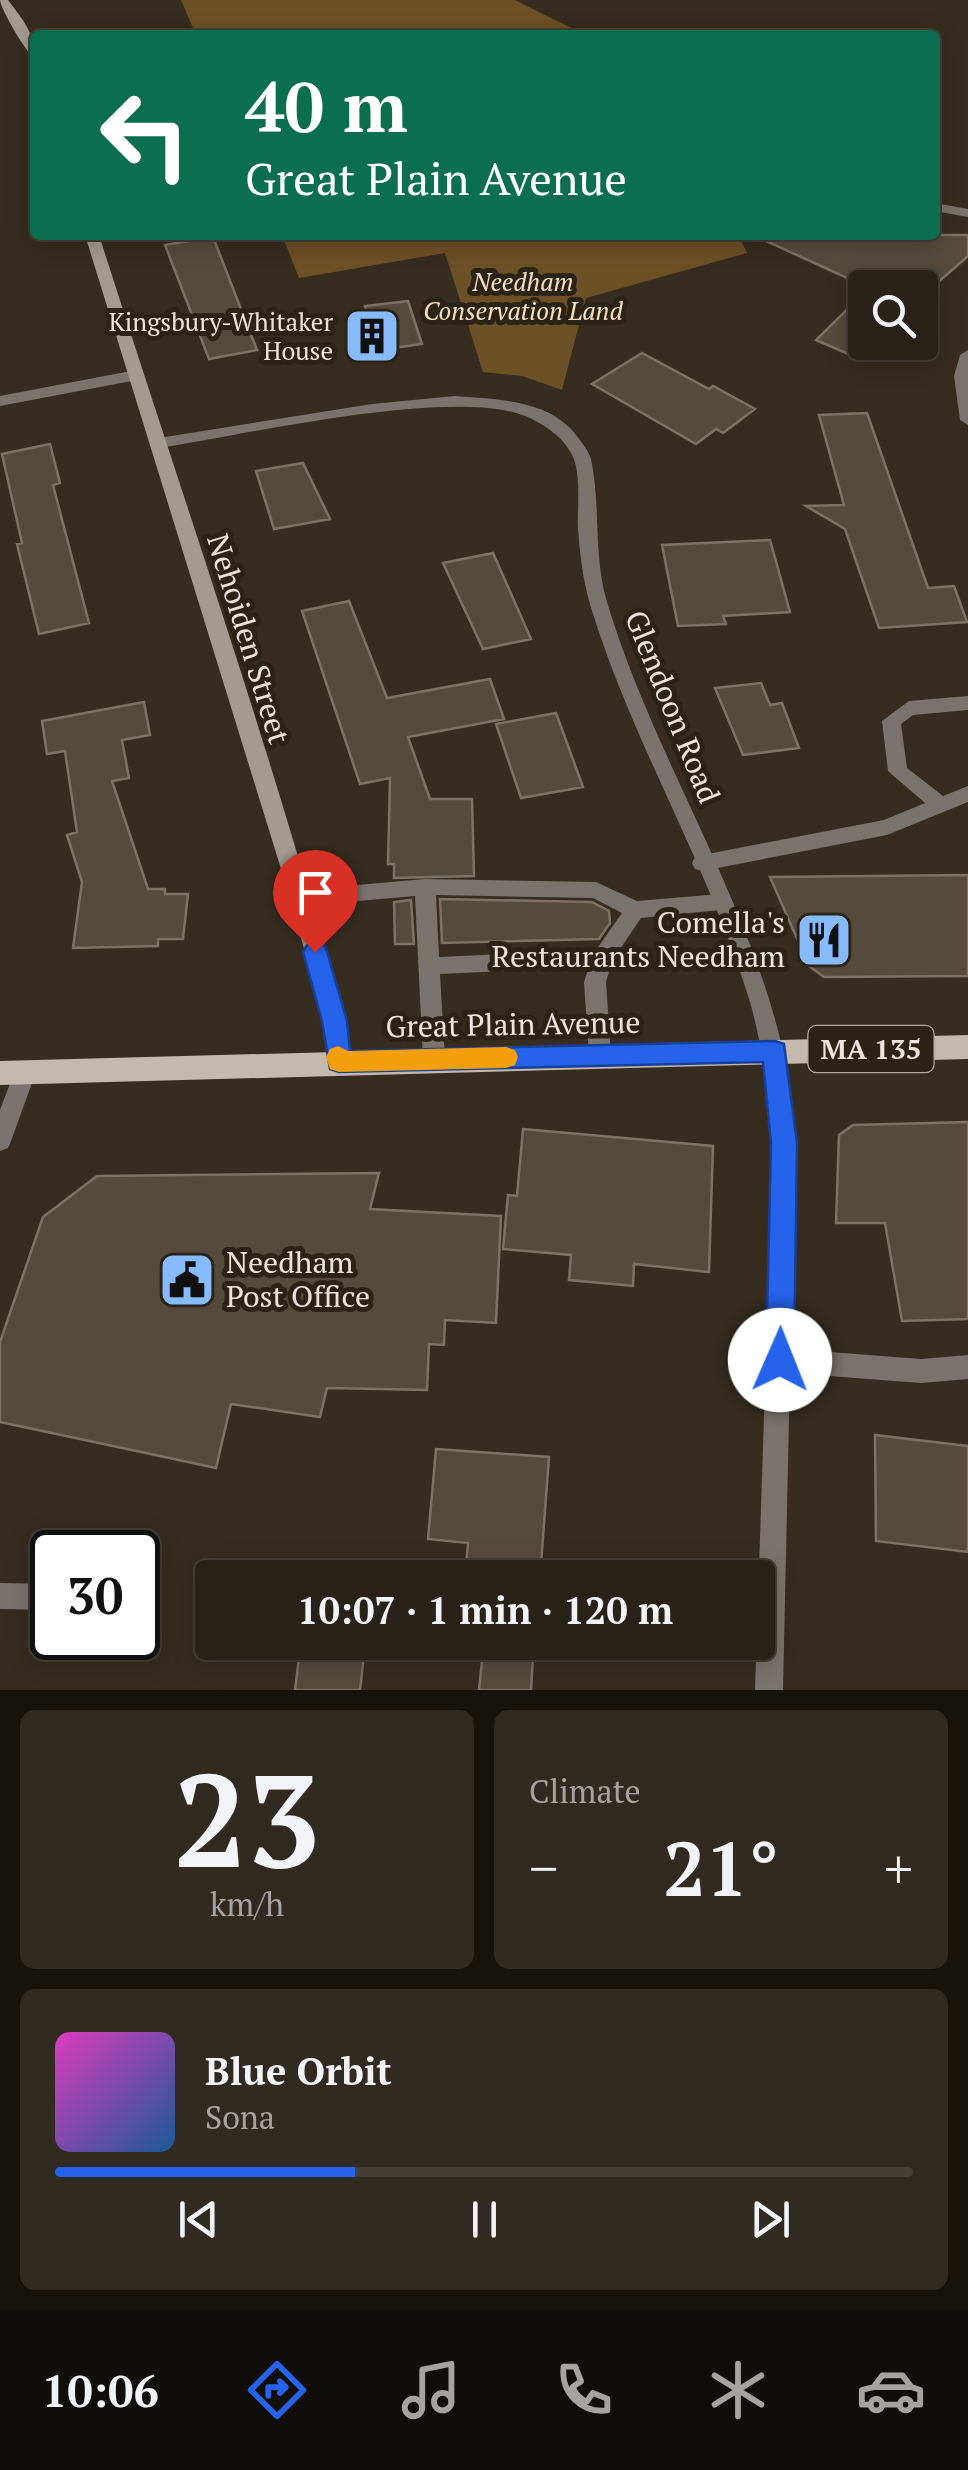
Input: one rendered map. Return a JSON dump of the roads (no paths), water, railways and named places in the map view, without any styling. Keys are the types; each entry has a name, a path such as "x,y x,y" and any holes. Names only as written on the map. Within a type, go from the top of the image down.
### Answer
{"main road":[{"name":"Great Plain Avenue","path":"12,1072 968,1047"}],"street":[{"path":"1,0 21,25 30,44"},
{"path":"940,208 968,213"},
{"name":"Nehoiden Street","path":"94,240 300,898 329,998 339,1062"},
{"path":"968,355 962,376 968,420"},
{"path":"0,401 136,375"},
{"name":"Glendoon Road","path":"159,444 400,405 459,401 505,405 541,416 575,438 582,456 596,596 630,697 756,981 775,1052 784,1143 770,1690"},
{"path":"939,804 898,771 890,722 908,708 968,702"},
{"path":"702,862 887,827 968,794"},
{"path":"300,898 425,887 596,890 635,910 720,902"},
{"path":"425,887 434,1059"},
{"path":"600,1055 595,982 602,958 635,910"},
{"path":"431,966 602,958"},
{"path":"0,1141 12,1072"},
{"path":"780,1360 921,1371 968,1367"},
{"path":"0,1596 30,1597"}],"place":[{"name":"Kingsbury-Whitaker House","path":"372,336"},
{"name":"Comella's Restaurants Needham","path":"824,940"},
{"name":"Needham Post Office","path":"187,1280"}],"park label":[{"name":"Needham Conservation Land","path":"523,296"}]}
